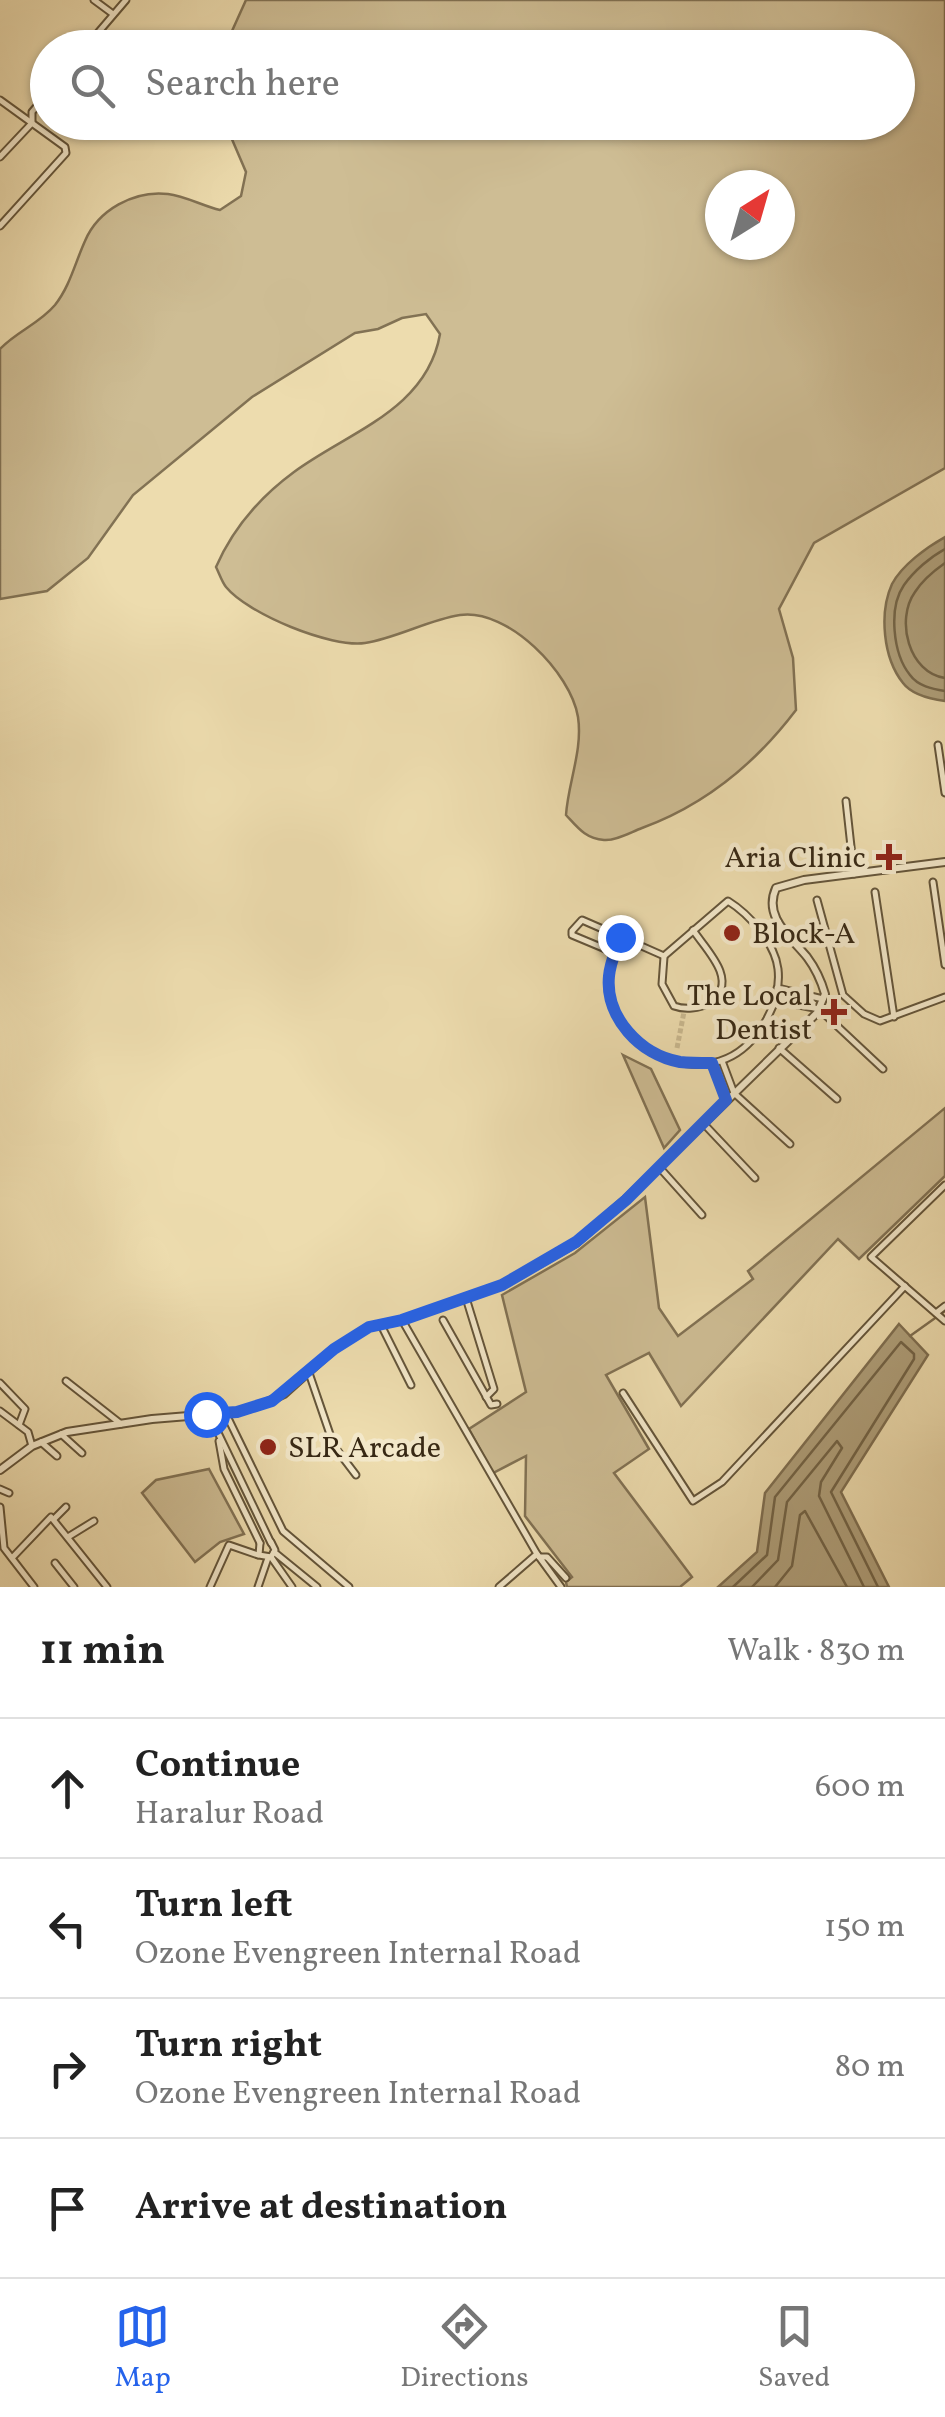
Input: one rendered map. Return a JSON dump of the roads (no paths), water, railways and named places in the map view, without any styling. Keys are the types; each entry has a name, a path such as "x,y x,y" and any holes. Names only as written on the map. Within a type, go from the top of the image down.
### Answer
{"street":[{"path":"94,0 114,14"},
{"path":"100,30 126,0"},
{"path":"1,103 30,122"},
{"path":"0,157 30,125"},
{"path":"0,226 66,153 65,147 55,140"},
{"path":"938,745 945,792"},
{"path":"846,801 854,874"},
{"path":"0,1470 32,1446 61,1434 225,1412 272,1401 350,1338 502,1285 576,1242 659,1167 819,1008 825,994 820,976 773,916 770,899 776,888 945,862"},
{"path":"934,882 945,965"},
{"path":"875,892 894,1017"},
{"path":"818,900 843,995 864,1014 880,1021 945,998"},
{"path":"620,937 608,979 618,1018 631,1037 652,1052 712,1063 722,1061 749,1042 762,1026 774,1000 778,966 768,943 735,905 724,902 664,956 661,974 666,997 684,1011 701,1010 710,1004 722,982 721,972 693,930"},
{"path":"615,954 572,932 582,920 664,956"},
{"path":"777,988 823,999"},
{"path":"774,1000 819,1008 883,1069"},
{"path":"779,1048 837,1099"},
{"path":"722,1061 734,1092 790,1144"},
{"path":"712,1063 726,1100"},
{"path":"703,1123 755,1178"},
{"path":"659,1167 702,1215"},
{"path":"945,1185 871,1257 940,1316 945,1306"},
{"path":"623,1393 693,1501 722,1482 905,1286"},
{"path":"466,1298 494,1389 486,1397"},
{"path":"402,1320 560,1587"},
{"path":"443,1320 486,1397 492,1406 497,1404"},
{"path":"380,1325 411,1385"},
{"path":"308,1373 334,1446 356,1474"},
{"path":"66,1381 121,1424"},
{"path":"0,1383 24,1409 19,1425"},
{"path":"0,1412 28,1432 32,1446"},
{"path":"225,1412 284,1530 350,1587"},
{"path":"208,1414 219,1441 224,1469 260,1543 258,1550 316,1587"},
{"path":"61,1434 82,1453"},
{"path":"219,1441 231,1456 271,1543 258,1587"},
{"path":"42,1442 57,1456"},
{"path":"0,1490 10,1493"},
{"path":"0,1507 4,1548 34,1587"},
{"path":"54,1520 66,1507"},
{"path":"12,1558 47,1518 54,1520 107,1587"},
{"path":"68,1537 94,1522"},
{"path":"260,1543 271,1543"},
{"path":"210,1587 229,1545 268,1556 292,1587"},
{"path":"538,1555 548,1557 566,1578"},
{"path":"500,1587 538,1555"},
{"path":"55,1563 74,1587"}],"water":[{"path":"945,537 945,701 927,698 903,683 887,648 884,621 896,577"},
{"path":"899,1324 928,1355 841,1492 889,1587 718,1587 757,1552 765,1493"}],"waterway":[{"path":"910,1336 945,1311"}],"tunnel":[{"path":"677,1048 684,1012"}],"place":[{"name":"Aria Clinic","path":"889,857"},
{"name":"Block-A","path":"732,933"},
{"name":"The Local Dentist","path":"834,1012"},
{"name":"SLR Arcade","path":"268,1447"}]}
